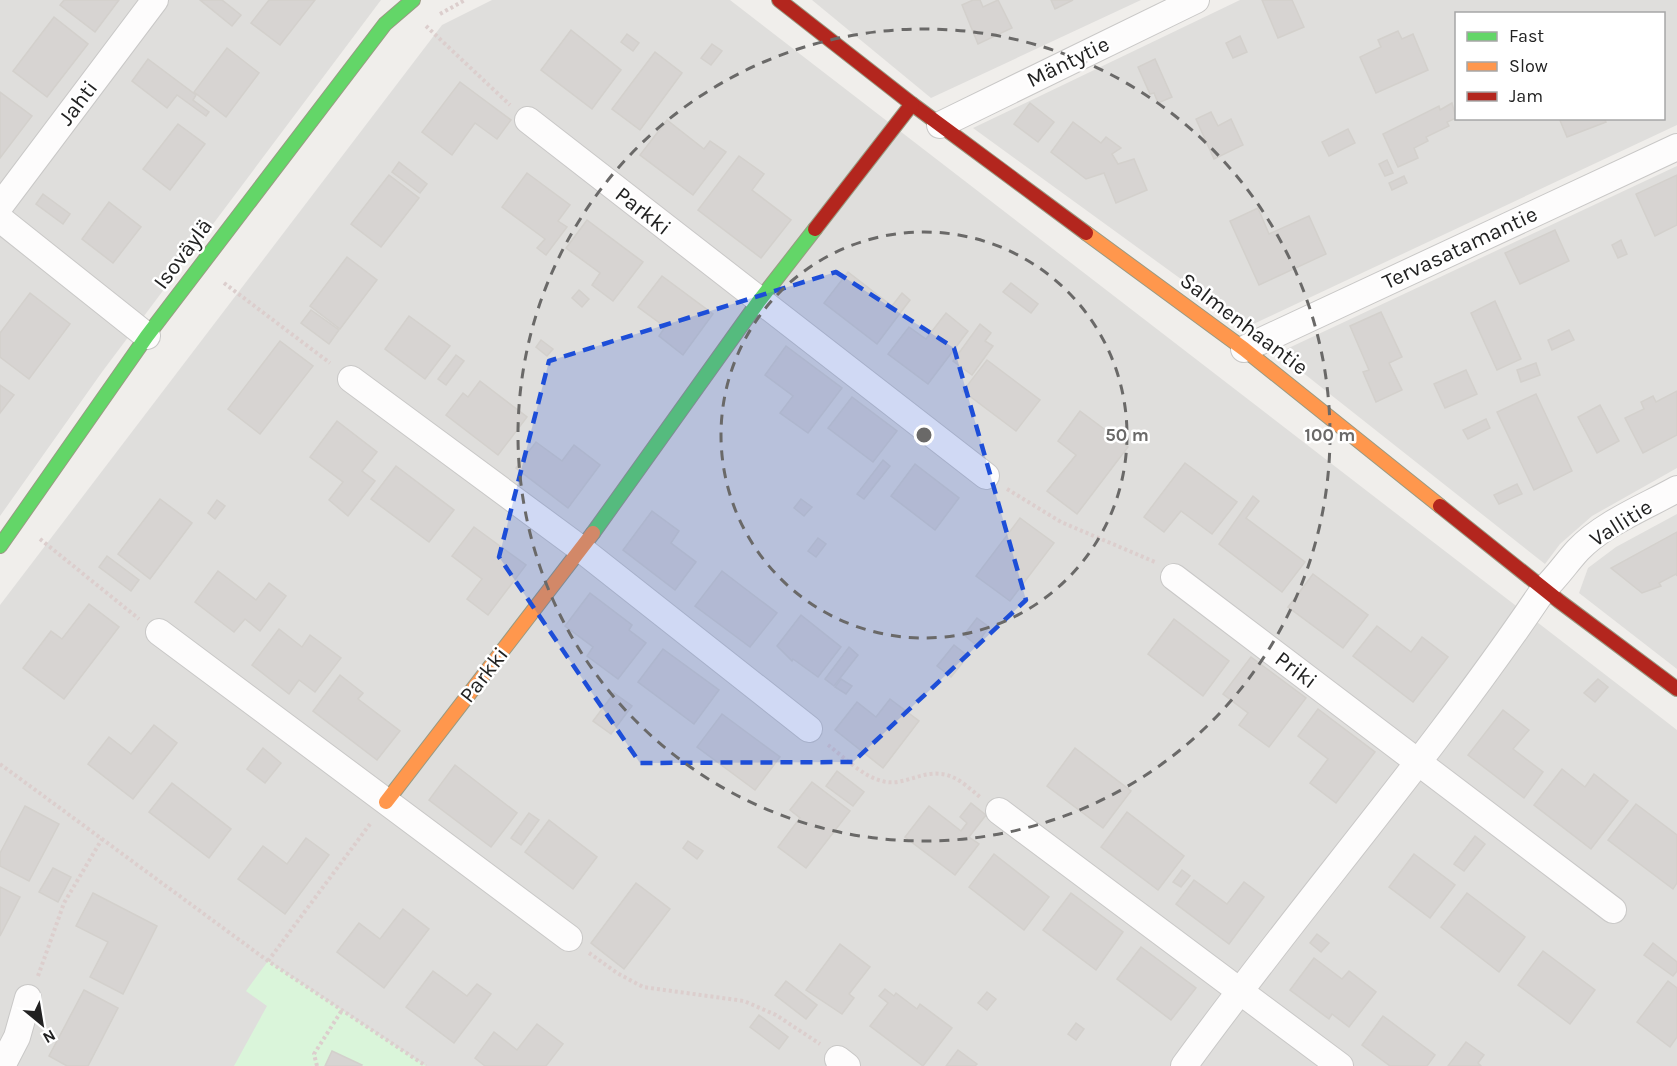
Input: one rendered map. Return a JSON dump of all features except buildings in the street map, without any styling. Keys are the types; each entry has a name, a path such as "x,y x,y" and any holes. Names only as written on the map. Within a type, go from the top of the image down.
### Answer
{"street":[{"name":"Jahti","path":"0,206 155,0"},
{"name":"Salmenhaantie","path":"779,0 912,104 1244,349 1544,589 1677,689"},
{"name":"Mäntytie","path":"940,125 1196,0"},
{"name":"Isoväylä","path":"0,546 147,336 385,24 409,3"},
{"name":"Parkki","path":"386,802 581,549 759,302 912,104"},
{"name":"Parkki","path":"528,120 759,302 986,476"},
{"name":"Tervasatamantie","path":"1244,349 1677,147"},
{"path":"0,219 147,336"},
{"path":"351,379 581,549 809,729"},
{"name":"Vallitie","path":"1544,589 1560,574 1578,550 1602,531 1677,489"},
{"name":"Priki","path":"1174,577 1613,910"},
{"path":"1184,1066 1239,990 1418,763 1544,589"},
{"path":"159,632 569,938"},
{"path":"999,811 1340,1066"},
{"path":"2,1066 17,1037 28,998"}],"path":[{"path":"409,3 528,120"},
{"path":"218,279 351,379"},
{"path":"986,476 1061,522 1117,547 1149,558 1174,577"},
{"path":"33,532 121,607 159,632"},
{"path":"809,729 856,767 880,781 895,783 927,774 942,774 958,780 999,811"},
{"path":"0,764 268,961 426,1066"},
{"path":"268,961 386,802"},
{"path":"28,998 48,954 64,903 102,839"},
{"path":"569,938 617,973 643,987 744,1001 776,1015 813,1038 843,1063"},
{"path":"317,1066 314,1054 342,1010"}],"highlighted area":[{"path":"836,272 954,348 1026,600 853,762 640,763 499,557 549,361"}],"shaded area":[{"path":"0,0 381,0 102,372 0,516"},
{"path":"492,0 730,0 1677,730 1677,1066 0,1066 0,605 442,25"},
{"path":"812,0 1141,0 931,98"},
{"path":"1240,0 1677,0 1677,125 1247,327 973,128"},
{"path":"1677,166 1677,468 1592,516 1560,544 1545,564 1278,353"},
{"path":"1677,514 1677,669 1579,593 1588,568 1616,547"}],"green space":[{"path":"268,961 426,1066 234,1066 267,1006 246,991"}],"traffic: fast":[{"path":"0,546 147,336 385,24 413,0"},
{"path":"593,533 759,301 815,229"}],"traffic: slow":[{"path":"1086,233 1244,349 1440,506"},
{"path":"386,802 593,533"}],"traffic: jam":[{"path":"779,0 912,104 1086,233"},
{"path":"815,229 912,104"},
{"path":"1440,506 1559,601 1677,689"}]}
